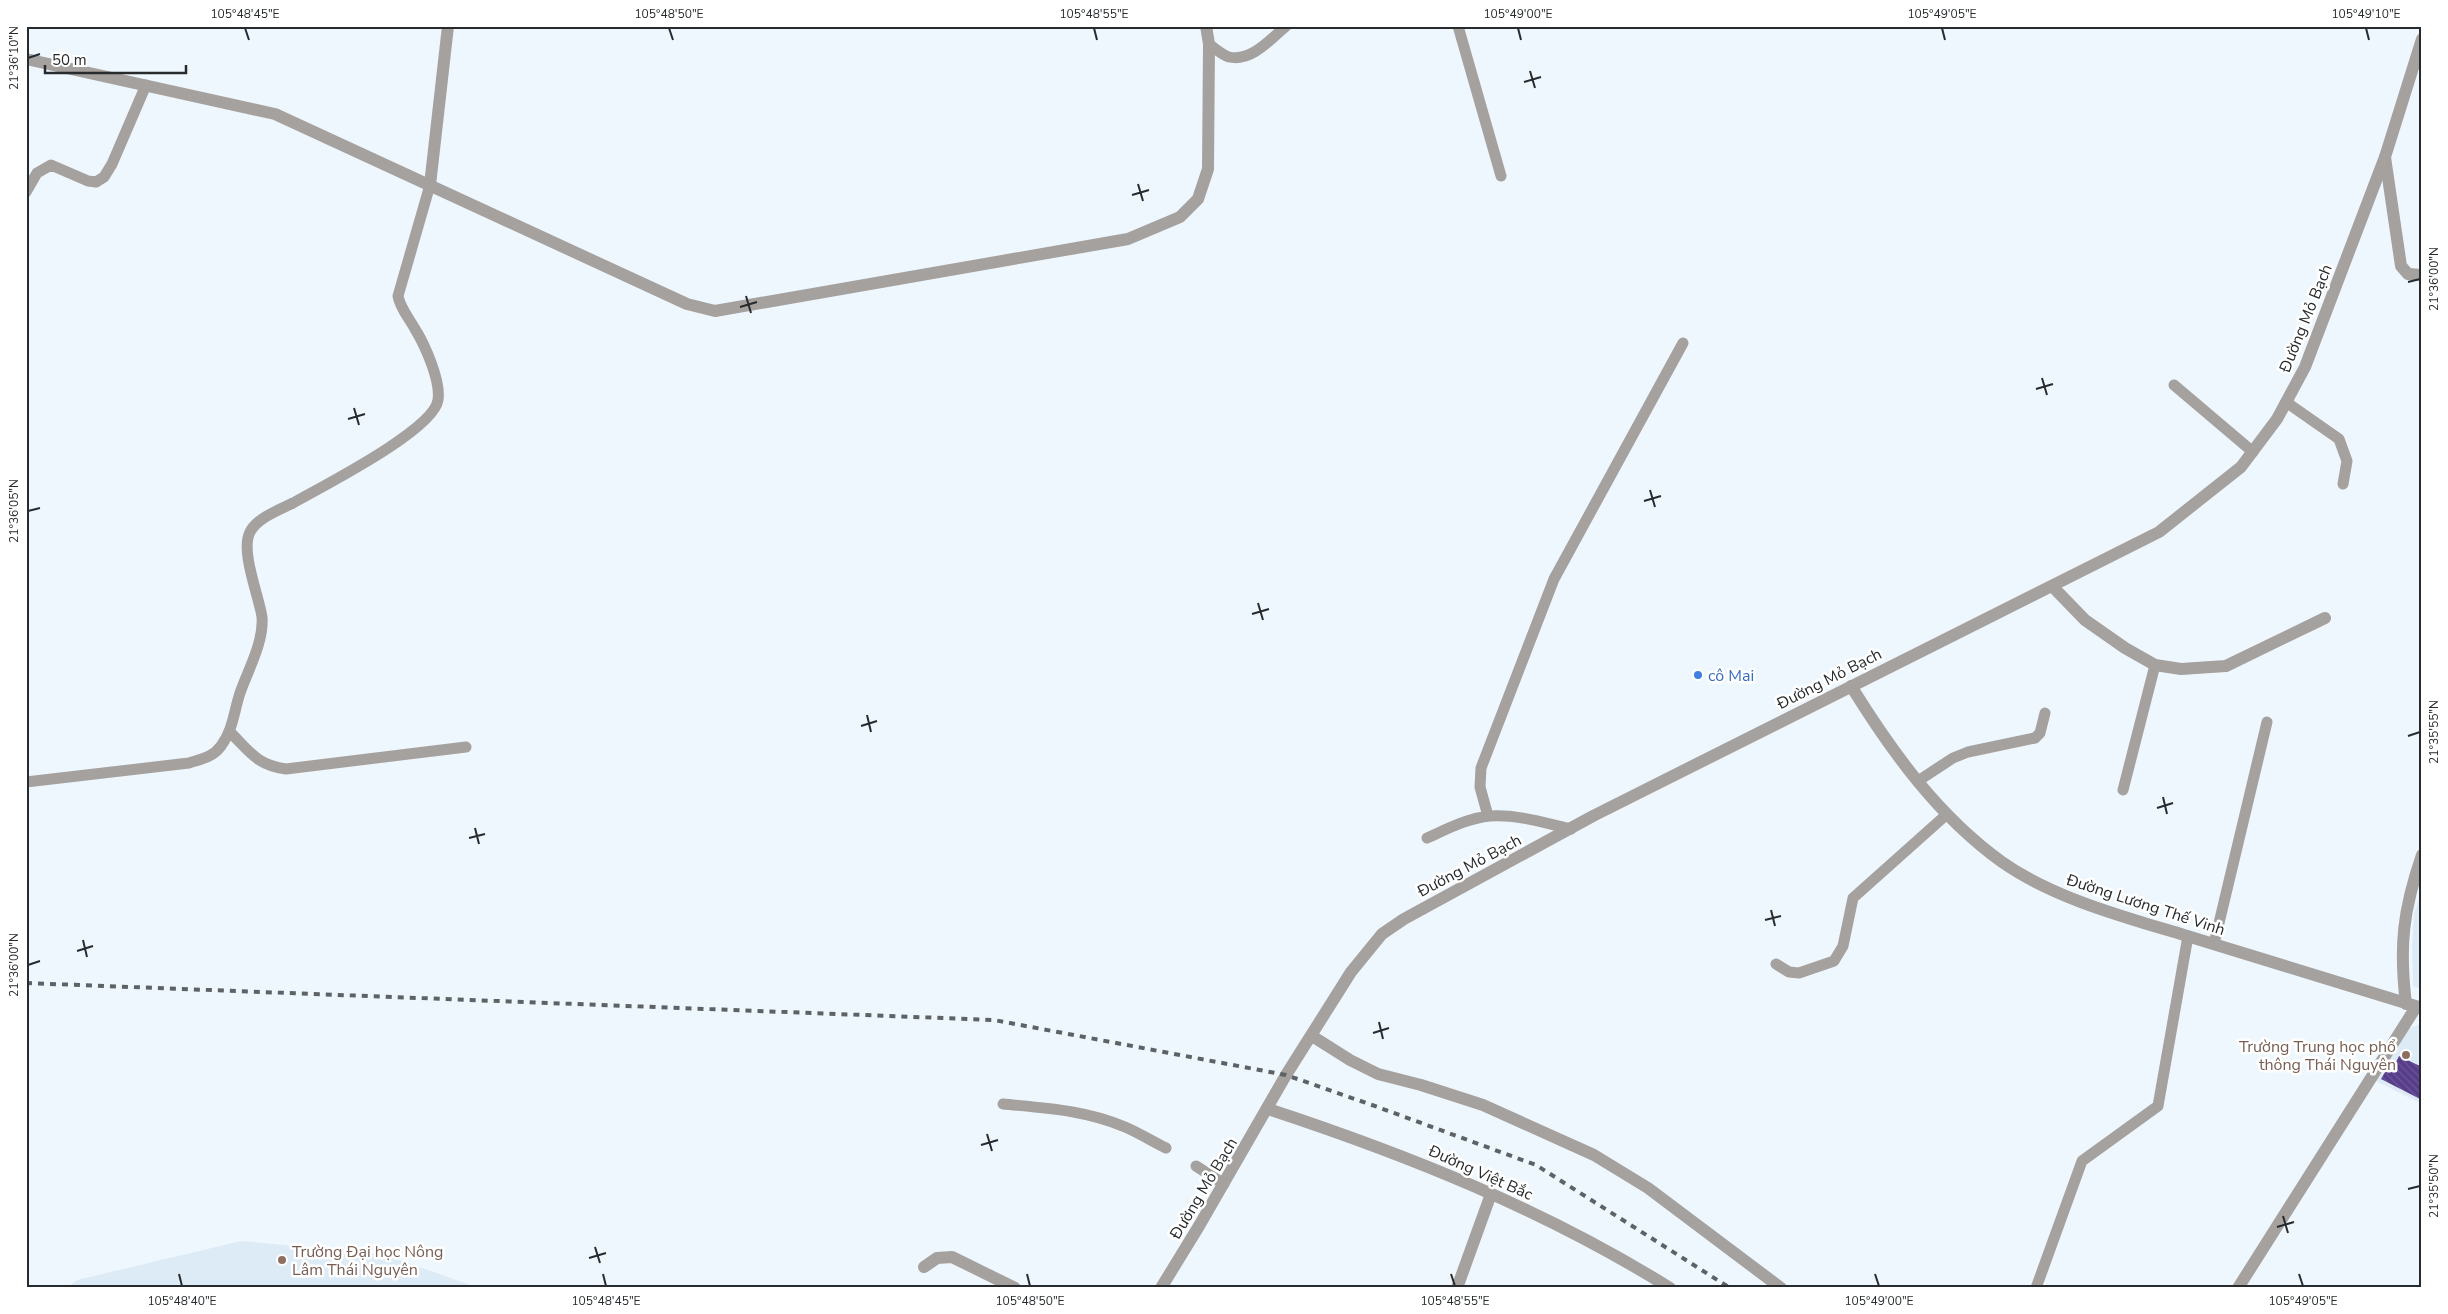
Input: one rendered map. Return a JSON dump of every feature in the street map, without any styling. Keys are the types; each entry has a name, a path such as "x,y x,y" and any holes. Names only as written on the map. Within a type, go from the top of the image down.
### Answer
{"street":[{"path":"430,185 448,26"},
{"path":"26,59 275,114 687,304 715,311 1128,239 1180,217 1198,199 1208,169 1208,44 1206,26"},
{"name":"Đường Mỏ Bạch","path":"1161,1288 1351,972 1382,934 1404,919 1571,829 2159,532 2241,467 2276,419 2305,367 2385,158 2422,39"},
{"path":"2385,158 2401,266 2408,274 2422,275"},
{"path":"2052,586 2085,620 2125,648 2155,665 2181,669 2226,666 2325,618"},
{"name":"Đường Lương Thế Vinh","path":"1851,686 1884,738 1946,815 2004,863 2056,892 2108,912 2415,1006"},
{"path":"2238,1288 2415,1006 2401,967 2404,913 2422,855"},
{"path":"1312,1036 1350,1060 1378,1074 1421,1085 1483,1105 1594,1155 1648,1188 1781,1288"},
{"name":"Đường Việt Bắc","path":"1268,1109 1410,1158 1523,1208 1620,1257 1670,1288"},
{"path":"1457,1288 1490,1194"},
{"path":"924,1267 936,1258 952,1257 1015,1288"}],"lane":[{"path":"1208,44 1228,57 1245,57 1263,47 1286,26"},
{"path":"1458,26 1501,176"},
{"path":"26,192 37,173 51,165 88,181 96,182 104,178 112,164 146,85"},
{"path":"26,782 189,763 210,757 221,746 230,732 240,694 262,632 262,618 247,541 250,532 266,517 391,445 429,418 436,408 438,388 432,366 422,341 399,303 398,296 430,185"},
{"path":"1488,816 1480,787 1481,768 1554,579 1683,343"},
{"path":"2174,385 2253,452"},
{"path":"2286,402 2340,439 2348,461 2343,484"},
{"path":"2123,790 2155,665"},
{"path":"1918,781 1939,766 1960,755 2035,738 2040,733 2045,713"},
{"path":"2214,944 2267,722"},
{"path":"230,732 256,758 270,767 286,768 466,747"},
{"path":"1776,964 1789,972 1799,973 1834,961 1842,946 1853,898 1946,815"},
{"path":"1427,838 1460,823 1488,816 1507,816 1571,829"},
{"path":"2036,1288 2082,1161 2158,1106 2188,936"},
{"path":"1003,1104 1066,1110 1097,1117 1125,1127 1166,1148"},
{"path":"1196,1166 1224,1184"}],"shaded area":[{"path":"2422,892 2422,989 2413,986 2412,948 2414,913"},
{"name":"Trường Trung học phổ thông Thái Nguyên","path":"2422,1023 2422,1104 2374,1080 2406,1030"},
{"name":"Trường Đại học Nông Lâm Thái Nguyên","path":"241,1241 383,1254 479,1288 67,1288 77,1280"}],"building":[{"path":"2399,1056 2422,1067 2422,1100 2381,1079 2392,1060 2396,1062"}],"railway":[{"path":"26,983 994,1020 1286,1075 1372,1105 1536,1165 1730,1288"}],"place":[{"name":"cô Mai","path":"1698,675"},
{"name":"Trường Trung học phổ thông Thái Nguyên","path":"2406,1055"},
{"name":"Trường Đại học Nông Lâm Thái Nguyên","path":"282,1260"}]}
